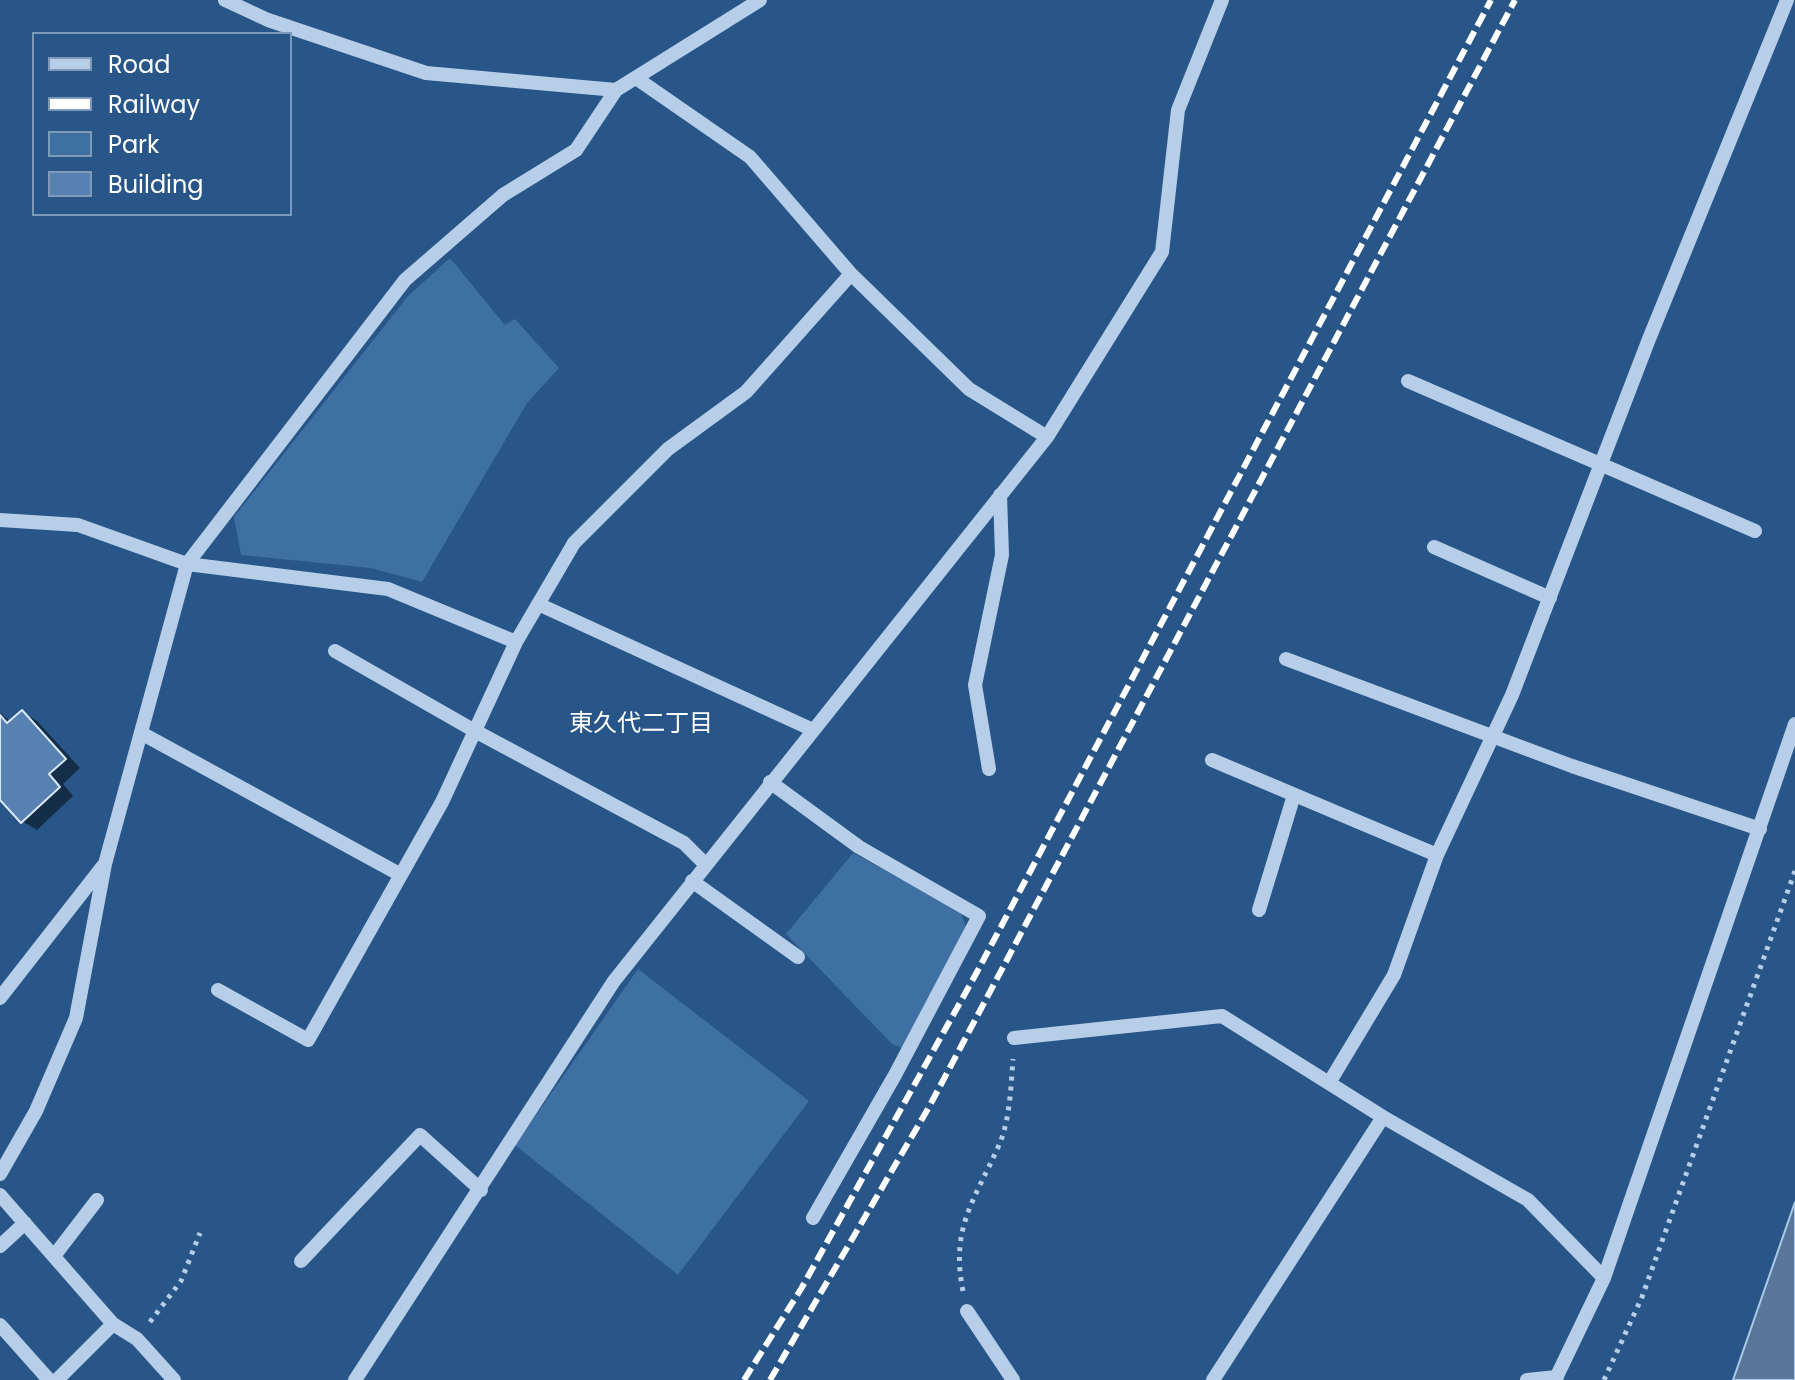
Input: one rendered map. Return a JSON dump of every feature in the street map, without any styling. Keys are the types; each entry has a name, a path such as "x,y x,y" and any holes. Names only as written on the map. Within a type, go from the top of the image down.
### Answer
{"street":[{"path":"225,0 268,20 426,73 616,90"},
{"path":"0,1174 36,1111 76,1018 105,864 187,564 405,280 503,195 576,150 616,90 760,0"},
{"path":"361,1377 614,981 811,729 1047,437 1162,252 1178,110 1222,0"},
{"path":"1329,1083 1394,975 1437,855 1512,695 1787,0"},
{"path":"636,78 750,157 851,274 969,389 1047,437"},
{"path":"218,990 308,1040 442,802 516,642 574,543 668,449 746,392 851,274"},
{"path":"1408,381 1755,531"},
{"path":"989,769 975,685 1002,555 1000,495"},
{"path":"0,520 78,525 187,564 388,589 516,642"},
{"path":"1434,547 1550,598"},
{"path":"538,604 811,729"},
{"path":"335,651 475,731 684,843 705,864"},
{"path":"1286,659 1760,829"},
{"path":"1527,1380 1556,1378 1604,1278 1795,724"},
{"path":"141,733 401,875"},
{"path":"1212,760 1437,855"},
{"path":"770,782 859,847 979,916 895,1075 813,1218"},
{"path":"1259,910 1294,795"},
{"path":"0,998 105,864"},
{"path":"692,881 798,957"},
{"path":"1014,1038 1222,1016 1383,1117 1528,1200 1604,1278"},
{"path":"1213,1380 1383,1117"},
{"path":"301,1261 420,1135 481,1190"},
{"path":"0,1195 113,1324 137,1339 174,1380"},
{"path":"54,1256 97,1200"},
{"path":"0,1246 25,1223"},
{"path":"967,1311 1013,1380"},
{"path":"57,1380 113,1324"},
{"path":"0,1325 49,1380"}],"path":[{"path":"1604,1380 1642,1297 1795,871"},
{"path":"967,1311 957,1259 970,1198 1000,1142 1010,1090 1014,1038"},
{"path":"137,1339 181,1281 200,1233"}],"green space":[{"path":"450,258 505,325 515,319 559,368 527,403 422,582 371,568 241,555 234,517 408,296"},
{"path":"853,853 960,911 967,930 904,1049 892,1044 786,934"},
{"path":"638,969 809,1101 678,1275 515,1145"}],"shaded area":[{"path":"1795,1202 1795,1380 1733,1380"}],"building":[{"path":"22,710 66,759 49,774 60,787 21,823 0,800 0,715 7,723"}],"railway":[{"path":"744,1380 801,1289 977,972 1491,0"},
{"path":"770,1380 929,1107 1515,0"}],"district":[{"name":"東久代二丁目","path":"641,725"}]}
